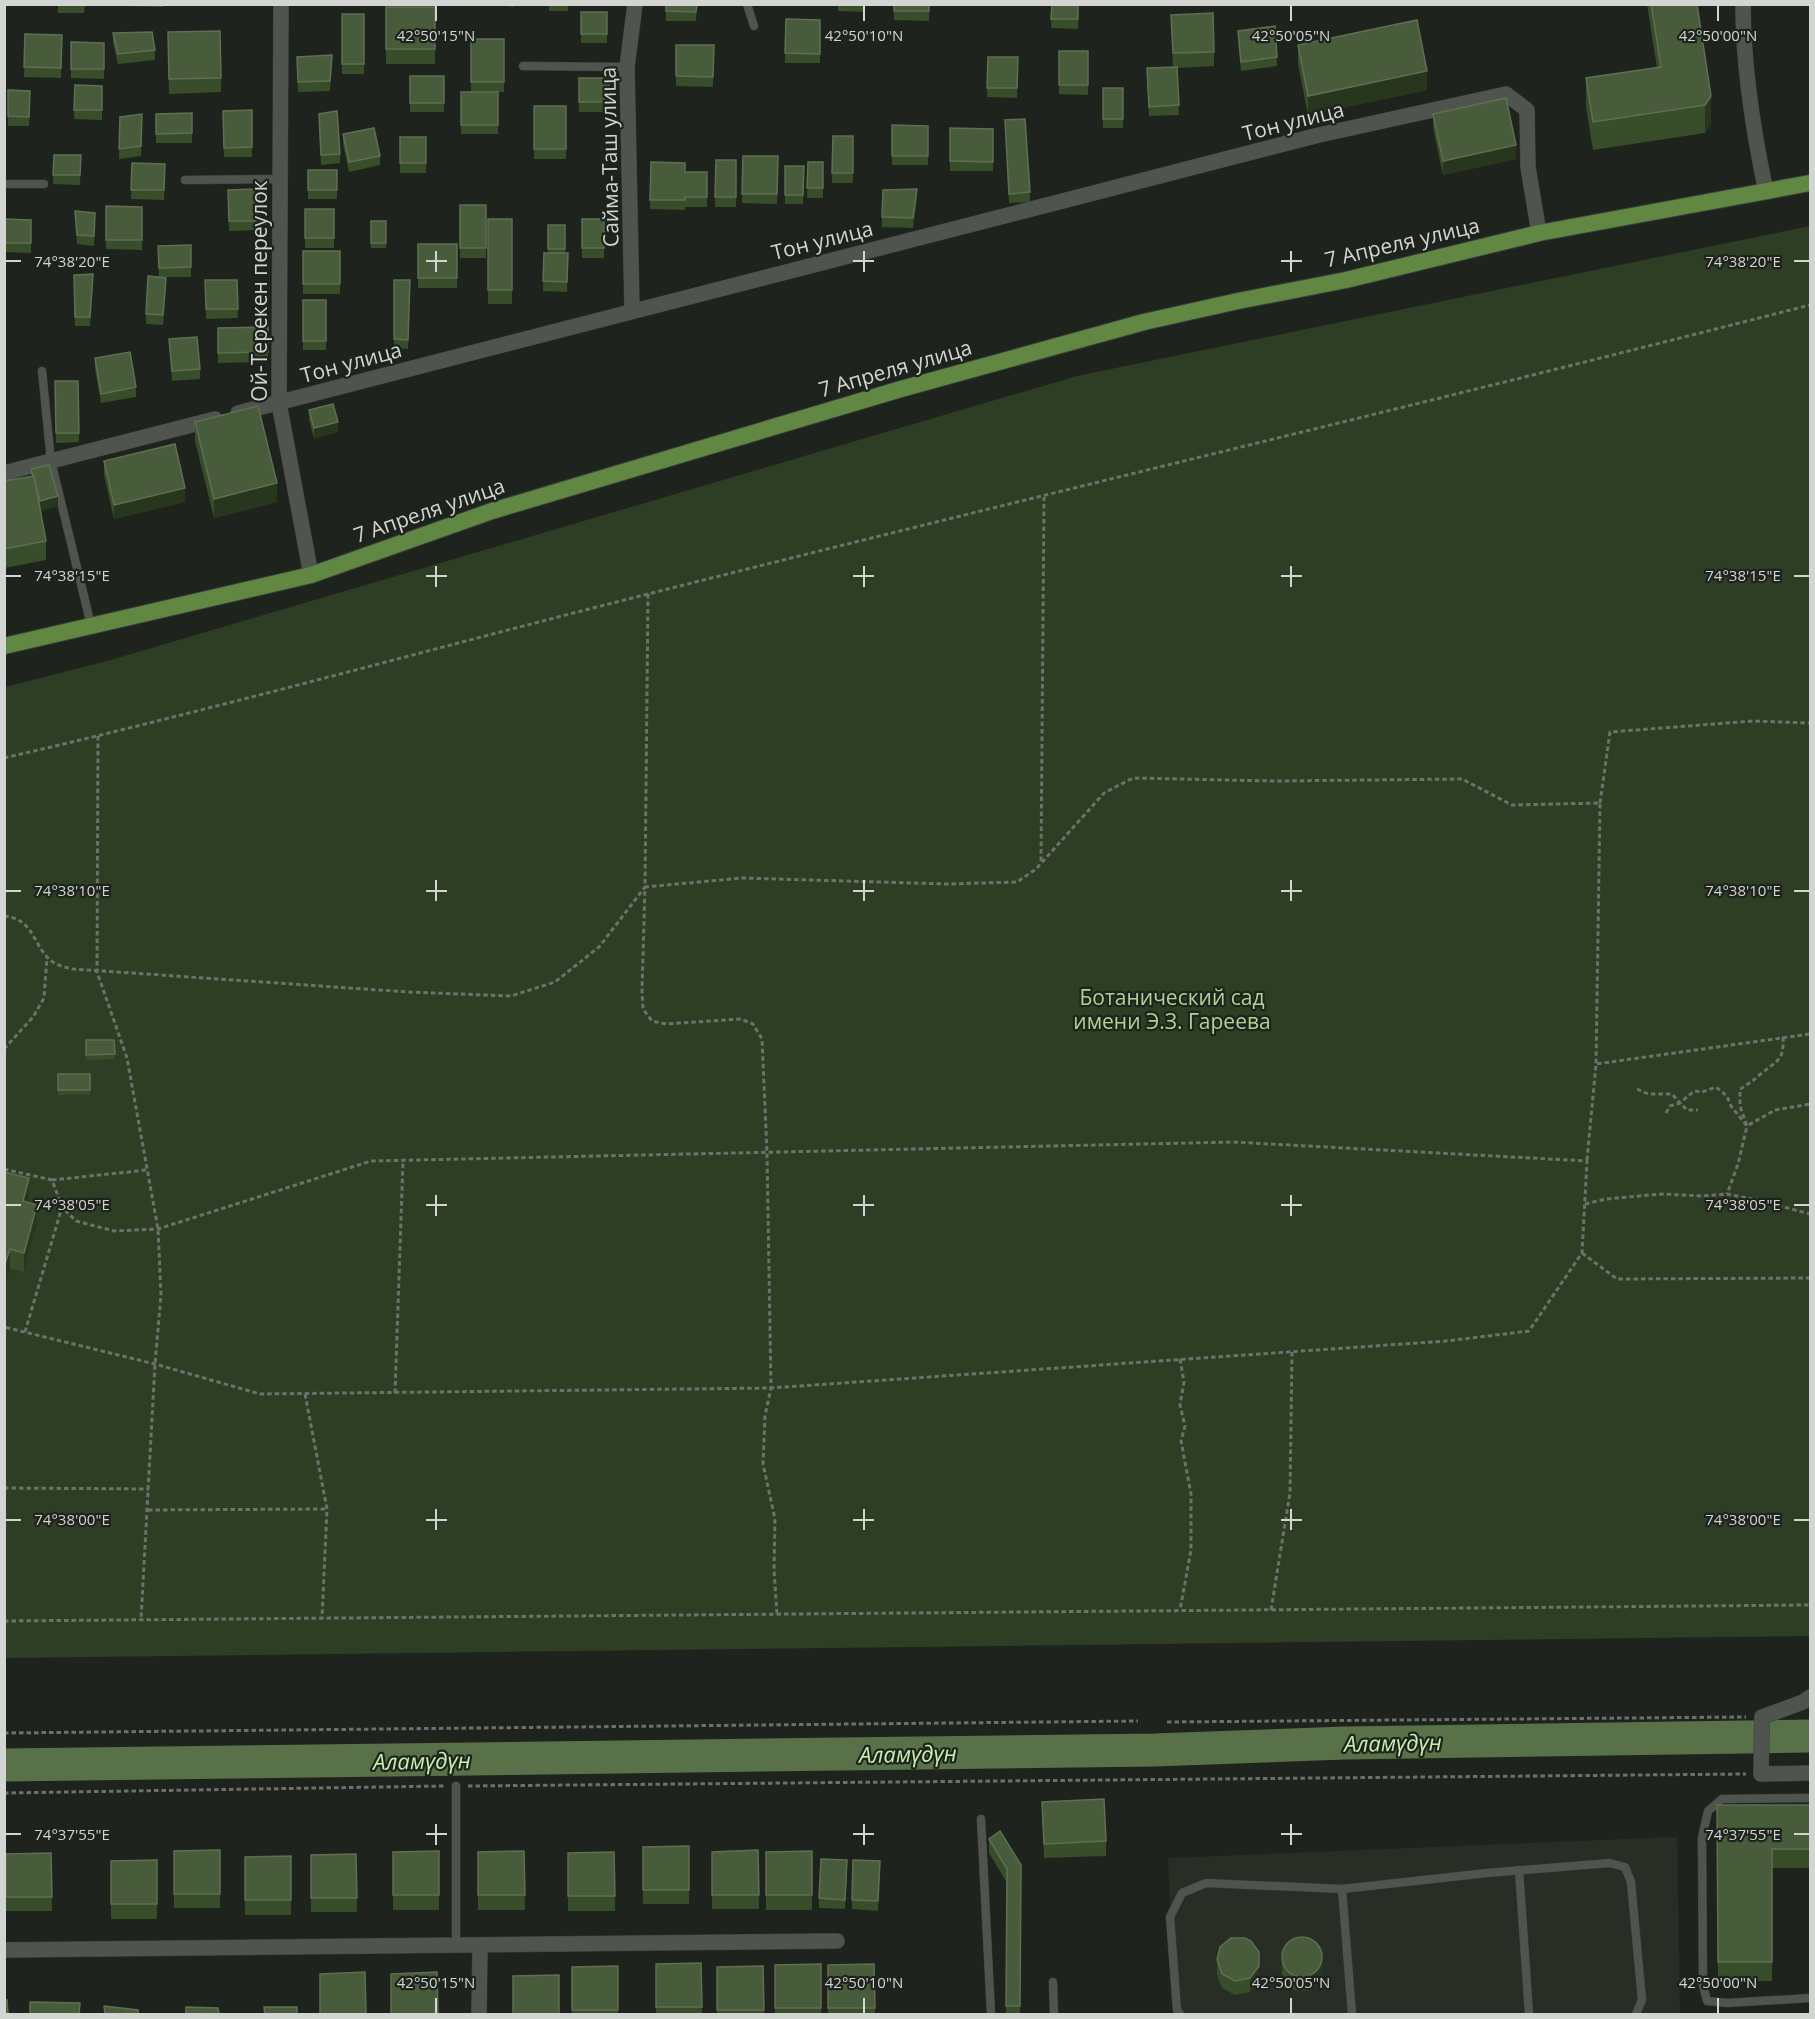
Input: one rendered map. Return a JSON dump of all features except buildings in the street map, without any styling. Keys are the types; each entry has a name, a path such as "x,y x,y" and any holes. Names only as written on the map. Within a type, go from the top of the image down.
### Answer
{"main road":[{"name":"7 Апреля улица","path":"4,646 311,575 492,511 1039,350 1144,322 1346,280 1539,233 1810,183"}],"street":[{"name":"Ой-Терекен переулок","path":"281,4 279,403 311,575"},
{"name":"Сайма-Таш улица","path":"633,310 627,67 635,4"},
{"path":"1743,4 1743,31 1755,141 1766,192"},
{"name":"Тон улица","path":"4,473 1319,135 1506,94 1527,110 1528,167 1539,233"},
{"path":"1810,1697 1762,1721 1761,1772 1810,1773"},
{"path":"4,1950 837,1941"},
{"path":"479,2014 480,1945"}],"lane":[{"path":"747,4 754,26"},
{"path":"523,66 627,67"},
{"path":"185,180 280,179"},
{"path":"4,184 44,184"},
{"path":"42,371 51,461 92,625"},
{"path":"456,1786 456,1945"},
{"path":"1810,1798 1722,1799 1708,1811 1702,1849 1703,1985 1707,2001 1727,2003 1810,1998"},
{"path":"981,1819 991,2014"},
{"path":"1180,2014 1177,2010 1170,1917 1182,1893 1206,1883 1342,1889 1518,1870 1610,1863 1625,1867 1631,1881 1642,2000 1636,2014"},
{"path":"1518,1870 1529,2014"},
{"path":"1342,1889 1352,2014"},
{"path":"1053,1982 1054,2014"}],"path":[{"path":"4,758 98,736 648,594 1543,374 1810,305"},
{"path":"1041,863 1044,497"},
{"path":"648,594 643,1009 652,1021 666,1024 741,1019 753,1024 762,1039 767,1153 771,1388 765,1416 763,1464 775,1519 774,1570 777,1614"},
{"path":"4,1327 155,1364 260,1394 771,1388 1446,1341 1529,1331 1582,1253 1587,1161 1596,1064 1600,802 1610,732 1753,721 1810,723"},
{"path":"98,736 97,972 127,1058 158,1228 161,1295 141,1620"},
{"path":"4,916 15,917 27,926 47,958 58,965 97,972 408,992 511,996 555,982 599,946 645,887 742,878 948,884 1017,882 1036,869 1104,793 1133,778 1273,781 1462,779 1512,805 1600,802"},
{"path":"4,1049 33,1017 44,998 47,958"},
{"path":"1596,1064 1810,1034"},
{"path":"1727,1194 1738,1164 1747,1126 1740,1106 1740,1089 1755,1081 1778,1063 1784,1050 1784,1037"},
{"path":"1666,1113 1670,1106 1680,1103 1694,1091 1702,1092 1716,1087 1727,1096 1731,1106 1747,1126"},
{"path":"1637,1089 1648,1094 1672,1094 1688,1110 1698,1110"},
{"path":"1747,1126 1775,1110 1810,1104"},
{"path":"52,1180 62,1207 76,1221 114,1231 158,1228 371,1161 1233,1142 1587,1161"},
{"path":"395,1393 403,1161"},
{"path":"4,1169 52,1180 147,1170"},
{"path":"1585,1204 1606,1199 1661,1194 1702,1196 1727,1194 1810,1214"},
{"path":"25,1332 62,1207"},
{"path":"1582,1253 1617,1279 1810,1278"},
{"path":"1271,1610 1290,1493 1292,1352"},
{"path":"1180,1359 1184,1382 1180,1405 1185,1426 1181,1441 1191,1494 1191,1550 1180,1610"},
{"path":"305,1394 327,1509 322,1618"},
{"path":"4,1488 149,1489"},
{"path":"148,1510 327,1509"},
{"path":"4,1621 1810,1605"},
{"path":"4,1733 1137,1721"},
{"path":"1167,1722 1762,1721"},
{"path":"4,1793 1761,1772"}],"shaded area":[{"path":"1677,1837 1680,2014 1176,2014 1168,1858"}],"green space":[{"name":"Ботанический сад имени Э.З. Гареева","path":"1810,226 1810,1636 5,1658 5,687 107,661 1077,376"}],"waterway":[{"name":"Аламүдүн","path":"4,1765 1154,1750 1345,1743 1810,1736"}]}
